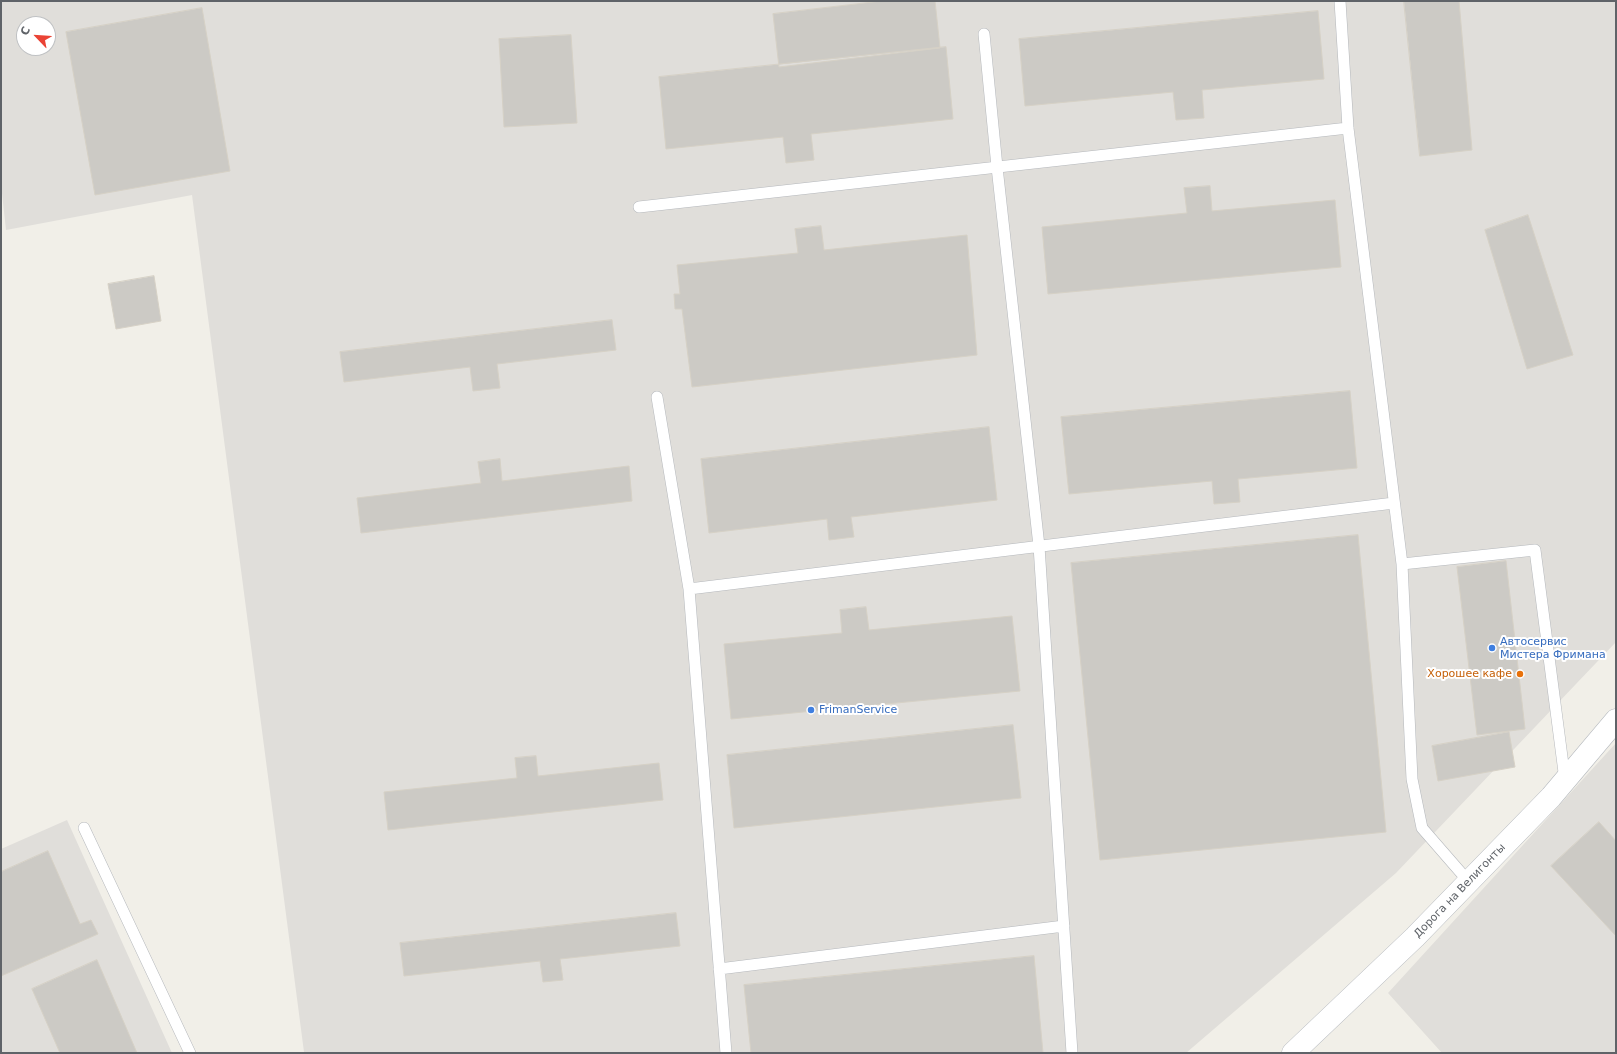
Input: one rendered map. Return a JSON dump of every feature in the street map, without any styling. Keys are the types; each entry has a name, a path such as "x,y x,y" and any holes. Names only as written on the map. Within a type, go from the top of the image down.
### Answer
{"street":[{"name":"Дорога на Велигонты","path":"1294,1053 1415,937 1469,882 1551,797 1616,720"}],"lane":[{"path":"1340,1 1348,128 1402,564 1412,779 1422,828 1469,882"},
{"path":"984,34 1038,546 1072,1053"},
{"path":"639,207 1348,128"},
{"path":"657,397 689,589 726,1053"},
{"path":"689,589 1394,503"},
{"path":"1402,564 1535,550 1565,781"},
{"path":"84,828 190,1053"},
{"path":"719,969 1064,926"}],"shaded area":[{"path":"1,1 1616,1 1616,642 1396,873 1186,1053 304,1052 192,195 6,230 1,184"},
{"path":"1616,743 1616,1053 1442,1053 1388,993"},
{"path":"67,820 172,1053 1,1053 1,849"}],"building":[{"path":"882,1 935,1 940,48 779,67 773,14"},
{"path":"1404,1 1459,1 1472,150 1420,156"},
{"path":"202,8 230,171 95,195 66,32"},
{"path":"1318,11 1324,79 1202,90 1204,118 1176,120 1173,92 1025,106 1019,39"},
{"path":"571,35 577,123 504,127 499,39"},
{"path":"946,47 953,119 811,134 814,160 786,163 783,137 666,149 659,77"},
{"path":"1210,186 1212,211 1335,200 1341,267 1048,294 1042,227 1187,213 1184,188"},
{"path":"1528,215 1573,355 1527,369 1485,230"},
{"path":"821,226 824,250 967,235 977,355 692,387 682,309 675,309 674,294 680,294 677,265 798,253 795,229"},
{"path":"154,276 161,321 116,329 108,284"},
{"path":"612,320 616,350 497,364 500,388 473,391 470,367 344,382 340,352"},
{"path":"1350,391 1357,468 1238,479 1240,502 1214,504 1212,481 1069,494 1061,417"},
{"path":"989,427 997,500 851,517 854,537 829,540 827,519 709,533 701,459"},
{"path":"500,459 502,481 629,466 632,501 361,533 357,498 481,483 478,462"},
{"path":"1358,535 1386,832 1100,860 1071,563"},
{"name":"Автосервис Мистера Фримана","path":"1506,561 1525,729 1477,735 1457,567"},
{"path":"866,607 869,630 1012,616 1020,691 731,719 724,644 842,633 840,610"},
{"path":"1013,725 1021,798 734,828 727,755"},
{"path":"1509,732 1515,767 1438,781 1432,746"},
{"path":"536,756 538,776 659,763 663,800 388,830 384,792 517,778 515,758"},
{"path":"1599,822 1616,841 1616,936 1551,866"},
{"path":"48,851 80,924 91,920 98,934 1,976 1,872"},
{"path":"676,913 680,946 560,959 563,980 543,982 540,961 404,976 400,943"},
{"path":"1034,956 1043,1053 751,1053 744,985"},
{"path":"97,960 137,1053 60,1053 32,989"}],"place":[{"name":"Автосервис Мистера Фримана","path":"1492,648"},
{"name":"Хорошее кафе","path":"1520,674"},
{"name":"FrimanService","path":"811,710"}]}
